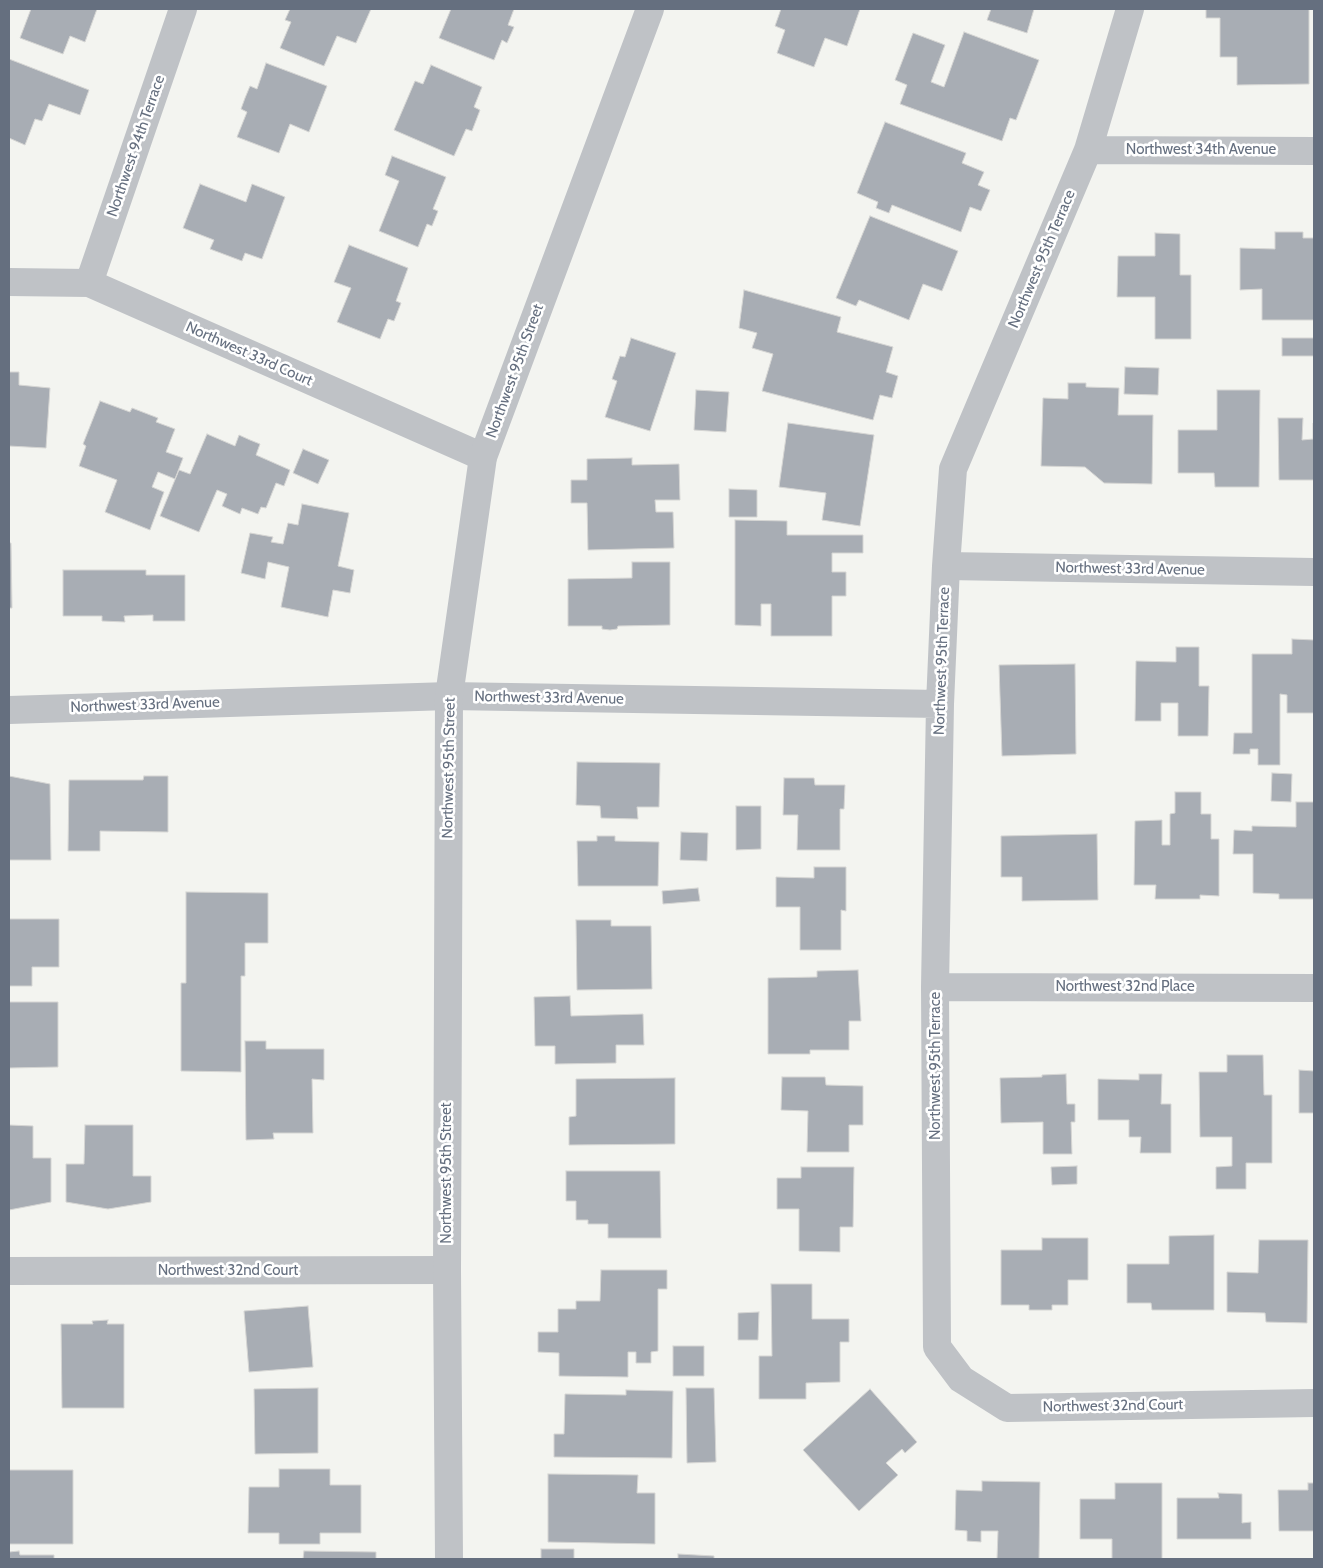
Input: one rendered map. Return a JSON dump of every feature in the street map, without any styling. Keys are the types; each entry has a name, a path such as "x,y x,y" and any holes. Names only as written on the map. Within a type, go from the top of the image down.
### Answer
{"street":[{"name":"Northwest 94th Terrace","path":"89,283 183,9"},
{"name":"Northwest 95th Street","path":"450,1559 447,1270 449,696 483,457 650,9"},
{"name":"Northwest 95th Terrace","path":"937,1347 935,987 940,704 946,566 953,469 1088,150 1130,9"},
{"name":"Northwest 34th Avenue","path":"1088,150 1314,151"},
{"name":"Northwest 33rd Court","path":"9,282 89,283 483,457"},
{"name":"Northwest 33rd Avenue","path":"946,566 1314,572"},
{"name":"Northwest 33rd Avenue","path":"9,710 449,696 940,704"},
{"name":"Northwest 32nd Place","path":"935,987 1314,988"},
{"name":"Northwest 32nd Court","path":"9,1271 447,1270"},
{"name":"Northwest 32nd Court","path":"937,1347 961,1379 1007,1408 1314,1403"}],"building":[{"path":"31,9 97,9 85,42 70,36 63,54 20,38"},
{"path":"290,9 371,9 356,43 337,36 324,66 280,48 291,22 285,20"},
{"path":"451,9 514,9 508,25 514,27 507,43 502,40 494,60 439,38"},
{"path":"781,9 860,9 847,46 825,38 814,67 777,53 785,30 775,26"},
{"path":"991,9 1034,9 1027,33 987,20"},
{"path":"1206,9 1309,9 1309,84 1237,85 1237,57 1220,57 1220,18 1206,18"},
{"path":"964,32 1039,60 1016,120 1010,118 1002,141 900,104 907,85 895,80 913,33 945,45 931,82 944,87"},
{"path":"9,59 89,90 80,115 49,104 42,121 35,119 25,145 9,138"},
{"path":"266,63 327,86 309,132 290,124 279,153 237,137 247,112 241,109 245,98 250,86 257,89"},
{"path":"431,65 482,87 474,107 480,110 472,131 466,129 454,156 394,130 415,81 423,84"},
{"path":"885,122 966,153 962,163 984,172 978,185 990,190 981,211 970,207 961,232 892,205 889,213 876,208 878,202 857,193"},
{"path":"392,156 446,177 433,209 438,211 432,226 427,224 418,247 379,231 399,181 385,175"},
{"path":"200,184 246,202 252,184 285,197 262,259 245,253 242,261 210,249 214,240 183,228"},
{"path":"870,216 958,251 942,291 923,284 909,320 859,300 856,306 836,298"},
{"path":"1275,232 1303,232 1303,238 1314,238 1314,320 1262,320 1262,289 1240,290 1240,248 1275,249"},
{"path":"1155,233 1180,234 1180,275 1191,275 1191,339 1155,339 1155,297 1117,297 1118,256 1155,256"},
{"path":"349,245 408,268 396,301 401,303 394,321 388,319 380,339 337,322 351,288 334,282"},
{"path":"744,290 841,317 837,332 893,347 886,372 898,376 892,398 880,395 873,420 762,391 773,354 752,348 757,333 739,328"},
{"path":"631,338 676,353 650,431 605,417 617,381 612,379 620,356 625,357"},
{"path":"1282,338 1314,338 1314,356 1282,356"},
{"path":"1125,367 1159,368 1158,395 1124,394"},
{"path":"9,372 19,372 19,385 50,388 46,448 9,446"},
{"path":"1068,383 1086,383 1086,387 1119,388 1118,415 1153,415 1152,484 1104,483 1085,467 1041,466 1043,398 1068,399"},
{"path":"696,390 729,392 726,432 694,430"},
{"path":"1217,390 1260,390 1259,487 1215,487 1214,473 1178,473 1178,430 1217,430"},
{"path":"100,401 130,412 132,408 158,418 156,422 175,429 166,452 183,458 175,479 158,472 152,487 164,492 150,530 105,512 117,480 79,466 86,446 83,444"},
{"path":"1278,418 1303,418 1302,440 1313,439 1314,423 1314,480 1279,480"},
{"path":"788,423 874,435 860,526 822,520 826,493 779,487"},
{"path":"207,434 235,446 239,435 260,444 256,455 290,470 284,486 276,483 266,508 261,507 258,514 242,508 240,514 222,506 227,494 217,490 199,532 160,516 179,470 190,474"},
{"path":"303,449 329,460 318,484 293,473"},
{"path":"632,458 632,465 679,464 680,500 655,500 656,512 673,512 674,548 588,550 587,503 571,503 571,480 587,480 587,459"},
{"path":"729,489 757,490 757,517 729,517"},
{"path":"302,504 349,513 338,566 354,570 350,593 333,590 328,617 281,607 289,567 268,562 265,579 241,573 250,533 273,537 271,542 283,544 288,523 298,525"},
{"path":"735,520 787,521 787,535 863,535 863,553 832,553 832,572 846,572 846,596 832,596 832,636 771,636 771,604 761,604 761,626 735,625"},
{"path":"9,543 11,543 12,608 9,608"},
{"path":"632,562 670,562 670,625 618,626 617,629 610,630 602,629 602,626 568,626 568,579 632,578"},
{"path":"63,570 146,570 146,575 185,575 185,621 153,621 153,615 124,616 125,622 102,621 102,616 63,616"},
{"path":"1292,639 1314,640 1314,713 1287,713 1287,695 1280,694 1280,765 1258,765 1258,749 1250,749 1250,754 1233,754 1234,733 1252,733 1252,654 1292,654"},
{"path":"1176,647 1199,647 1199,686 1209,686 1208,736 1178,736 1178,703 1161,703 1161,721 1135,721 1136,661 1176,662"},
{"path":"1075,664 1076,754 1002,756 999,665"},
{"path":"577,762 660,763 659,807 637,807 638,819 601,818 600,806 576,805"},
{"path":"1272,773 1292,774 1291,802 1271,801"},
{"path":"9,776 50,784 51,860 9,860"},
{"path":"144,776 168,776 168,832 100,831 100,851 68,851 69,780 143,780"},
{"path":"784,778 814,778 815,785 845,785 844,809 840,809 840,850 797,850 798,815 783,815"},
{"path":"1175,792 1201,792 1201,814 1211,814 1211,839 1219,839 1219,896 1200,895 1200,899 1155,899 1156,885 1134,885 1135,821 1162,820 1162,845 1170,845 1170,814 1175,813"},
{"path":"1296,802 1314,802 1314,899 1279,899 1279,894 1253,893 1253,854 1233,854 1234,830 1252,831 1252,826 1296,827"},
{"path":"736,806 761,806 761,849 736,850"},
{"path":"681,832 708,833 707,861 680,860"},
{"path":"1097,834 1098,900 1022,901 1022,877 1001,877 1001,836"},
{"path":"597,836 615,836 615,841 659,842 658,886 578,886 577,841 597,841"},
{"path":"814,867 846,867 846,911 841,910 841,950 800,950 800,907 776,907 776,877 814,878"},
{"path":"698,888 700,901 663,904 662,891"},
{"path":"186,892 268,893 268,943 245,943 245,976 241,976 241,1072 181,1071 181,983 186,983"},
{"path":"9,919 59,919 59,967 32,967 32,986 9,986"},
{"path":"576,920 611,920 611,926 651,926 652,989 577,990"},
{"path":"858,970 861,1021 849,1021 849,1050 810,1050 810,1054 768,1054 768,978 817,977 817,971"},
{"path":"570,996 571,1016 643,1014 644,1045 616,1045 616,1063 555,1064 555,1046 535,1046 534,997"},
{"path":"9,1002 58,1002 58,1067 9,1068"},
{"path":"245,1041 266,1041 266,1049 324,1049 324,1080 312,1079 313,1133 273,1133 274,1139 246,1140"},
{"path":"1227,1055 1263,1055 1264,1095 1272,1095 1272,1163 1246,1163 1246,1189 1216,1189 1216,1167 1232,1166 1232,1137 1200,1137 1199,1072 1227,1072"},
{"path":"1299,1070 1314,1071 1314,1113 1299,1113"},
{"path":"1066,1074 1067,1104 1075,1104 1075,1122 1071,1122 1072,1154 1043,1154 1043,1122 1001,1123 1000,1078 1042,1077 1042,1075"},
{"path":"1139,1074 1162,1074 1161,1104 1171,1104 1171,1153 1140,1153 1141,1137 1129,1137 1129,1120 1098,1120 1098,1079 1139,1080"},
{"path":"782,1077 825,1077 826,1085 863,1086 863,1125 849,1125 849,1152 807,1152 808,1111 781,1110"},
{"path":"675,1078 675,1144 569,1145 569,1117 576,1116 576,1079"},
{"path":"9,1125 33,1126 33,1158 51,1158 51,1202 9,1210"},
{"path":"85,1125 133,1125 133,1176 151,1176 151,1202 108,1209 66,1202 66,1164 84,1164"},
{"path":"1077,1166 1077,1184 1052,1185 1051,1167"},
{"path":"801,1167 854,1167 853,1227 840,1227 840,1252 799,1251 799,1209 777,1209 777,1178 801,1178"},
{"path":"566,1171 660,1171 661,1238 608,1238 608,1224 588,1224 588,1220 576,1220 576,1201 566,1201"},
{"path":"1214,1235 1214,1310 1152,1310 1151,1303 1127,1303 1127,1264 1169,1264 1169,1236"},
{"path":"1042,1238 1088,1238 1088,1280 1068,1280 1068,1305 1052,1305 1052,1310 1029,1310 1029,1305 1001,1305 1001,1250 1042,1250"},
{"path":"1259,1240 1308,1240 1307,1323 1266,1322 1265,1313 1227,1312 1227,1272 1258,1273"},
{"path":"601,1270 667,1270 667,1289 658,1289 658,1351 651,1352 651,1363 636,1363 636,1352 628,1352 628,1377 559,1376 559,1353 538,1352 538,1332 558,1332 558,1309 576,1309 576,1301 600,1301"},
{"path":"771,1284 812,1284 812,1319 849,1319 849,1342 840,1342 840,1382 806,1383 806,1399 759,1399 759,1356 772,1356"},
{"path":"308,1306 313,1367 249,1372 244,1311"},
{"path":"759,1312 758,1340 738,1340 738,1313"},
{"path":"108,1320 107,1324 124,1324 124,1408 62,1408 61,1324 93,1324 92,1321"},
{"path":"673,1346 704,1346 704,1376 673,1376"},
{"path":"318,1388 318,1453 255,1454 254,1389"},
{"path":"686,1388 714,1388 716,1462 687,1463"},
{"path":"870,1389 917,1442 905,1453 902,1449 886,1463 898,1475 859,1511 803,1450"},
{"path":"626,1390 673,1391 672,1458 554,1457 554,1434 564,1434 565,1394 626,1395"},
{"path":"279,1469 330,1469 330,1485 361,1485 361,1533 320,1533 320,1544 279,1544 279,1533 248,1533 249,1487 279,1487"},
{"path":"9,1470 73,1470 73,1544 9,1544"},
{"path":"548,1474 638,1475 637,1493 655,1493 655,1544 548,1542"},
{"path":"982,1481 1040,1482 1039,1559 997,1559 998,1531 981,1531 981,1542 967,1541 967,1531 955,1530 956,1490 982,1491"},
{"path":"1115,1483 1162,1483 1162,1559 1112,1559 1112,1539 1080,1539 1080,1499 1115,1499"},
{"path":"1308,1483 1314,1483 1314,1531 1279,1531 1278,1490 1308,1490"},
{"path":"1218,1493 1242,1494 1242,1523 1251,1522 1251,1539 1177,1539 1177,1498 1219,1498"},
{"path":"541,1549 574,1549 574,1559 541,1559"},
{"path":"19,1551 20,1555 54,1555 54,1559 9,1559 9,1552"},
{"path":"304,1551 376,1552 376,1559 303,1559"},
{"path":"678,1554 714,1556 714,1559 678,1559"}]}
